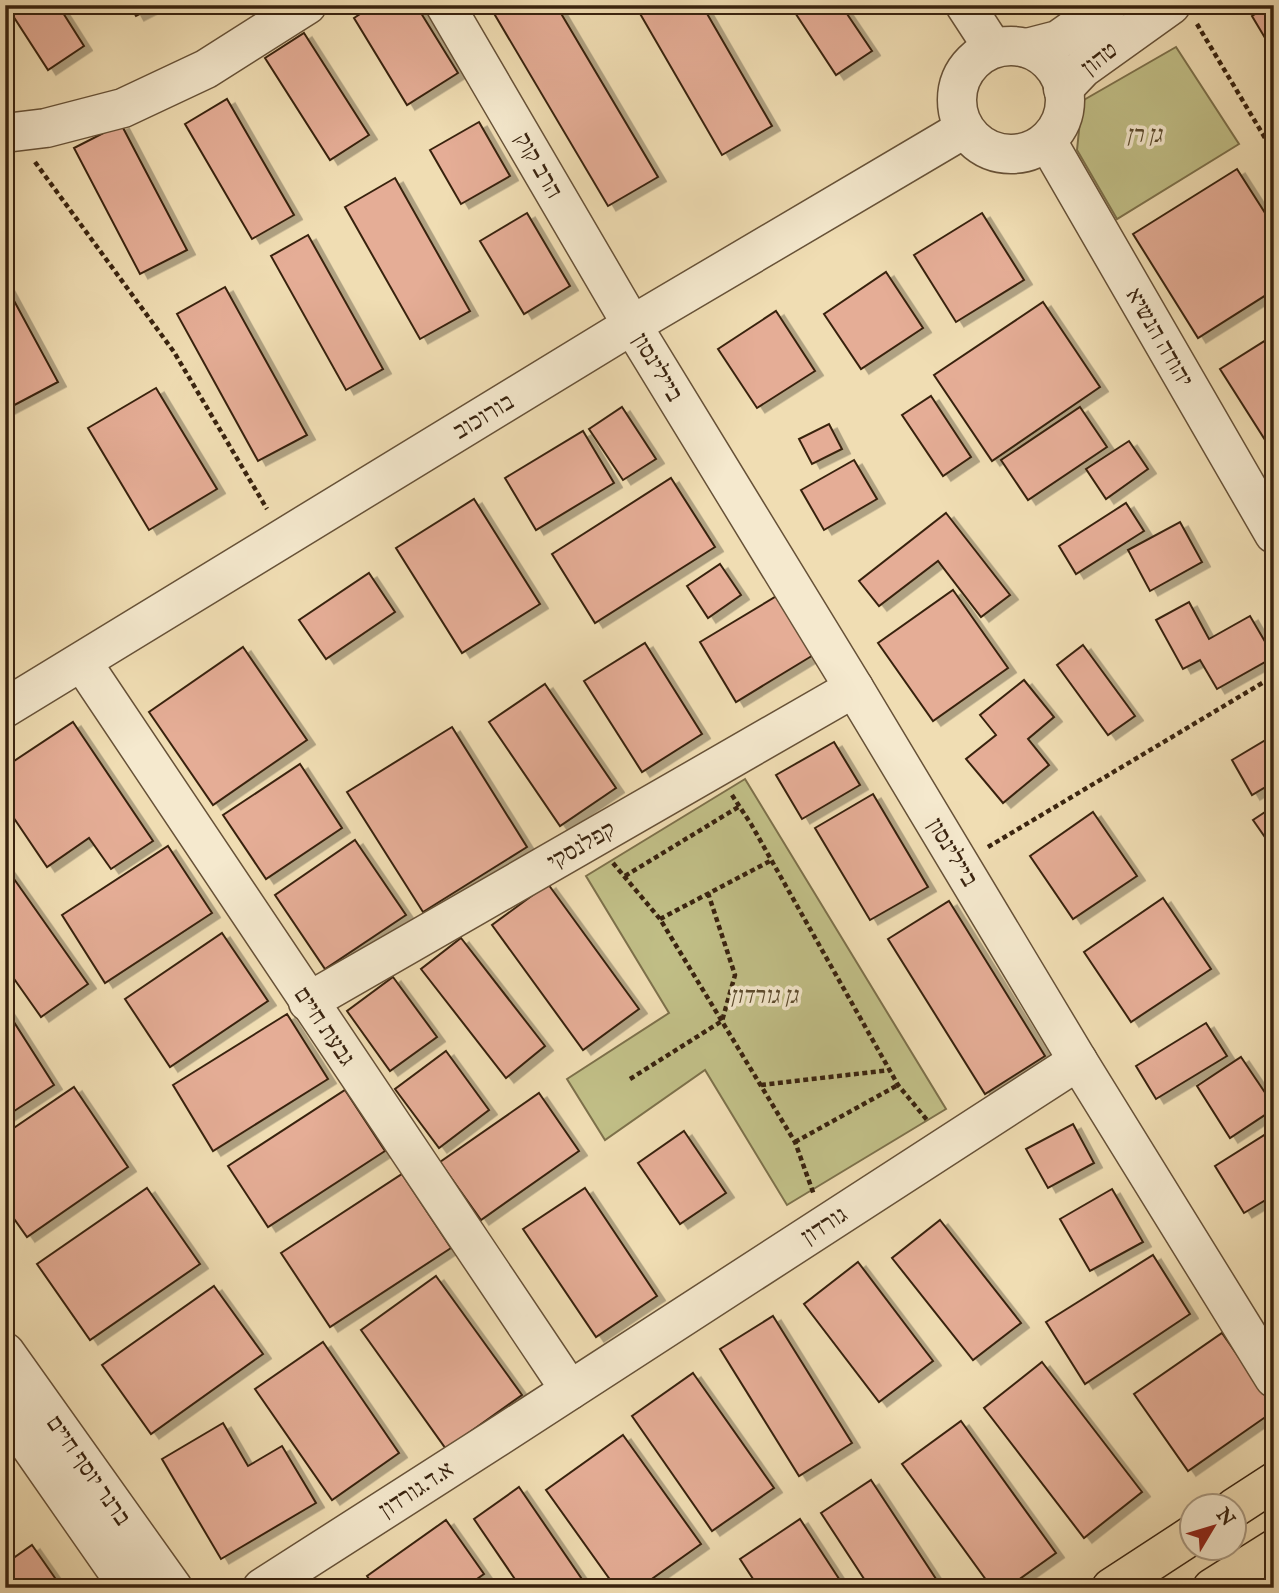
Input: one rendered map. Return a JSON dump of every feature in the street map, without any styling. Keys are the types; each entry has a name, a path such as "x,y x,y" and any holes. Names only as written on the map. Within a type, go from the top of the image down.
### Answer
{"main road":[{"path":"1248,1499 1274,1482"},
{"path":"1111,1588 1178,1544"},
{"path":"1212,1588 1274,1549"}],"street":[{"path":"9,133 46,128 123,108 206,69 307,5"},
{"name":"הרב קוק","path":"446,5 632,325"},
{"path":"965,5 1010,48"},
{"name":"טהון","path":"1010,48 1058,40 1108,5"},
{"name":"טהון","path":"1063,89 1083,68 1182,11"},
{"path":"1010,48 1040,54 1059,75 1063,89 1065,103 1056,130 1047,141 1018,154 1002,154 974,141 964,129 958,113 956,97 959,81 967,67 979,55 1010,48"},
{"name":"בורוכוב","path":"5,708 632,325 964,129"},
{"name":"יהודה הנשיא","path":"1047,141 1274,534"},
{"name":"ביילינסון","path":"632,325 1274,1378"},
{"name":"גבעת חיים","path":"82,662 570,1390"},
{"name":"קפלנסקי","path":"308,1002 854,688"},
{"name":"גורדון","path":"570,1390 1078,1060"},
{"name":"ברנר יוסף חיים","path":"5,1352 175,1588 202,1588"},
{"name":"א.ד.גורדון","path":"262,1588 570,1390"},
{"name":"ברנר יוסף חיים","path":"5,1410 129,1588"}],"path":[{"path":"1182,11 1274,153"},
{"path":"9,133 174,352 286,536"},
{"path":"960,864 1274,676"},
{"path":"728,789 772,860 898,1085 927,1120 951,1143"},
{"path":"625,877 740,806"},
{"path":"592,838 660,919 761,1085 795,1142 826,1224"},
{"path":"660,919 772,860"},
{"path":"630,1079 722,1021 735,975 708,893"},
{"path":"761,1085 890,1070"},
{"path":"795,1142 898,1085"}],"green space":[{"name":"גן רן","path":"1176,47 1239,144 1117,219 1077,150 1082,101"},
{"name":"גן גורדון","path":"745,779 946,1109 787,1205 705,1070 605,1140 567,1079 669,1013 586,876"}],"building":[{"path":"6,5 58,5 84,46 48,70"},
{"path":"130,5 157,5 136,16"},
{"path":"374,5 416,5 458,73 407,105 354,18"},
{"path":"489,5 556,5 658,177 608,206"},
{"path":"635,5 702,5 772,126 722,155"},
{"path":"790,5 841,5 872,51 836,75"},
{"path":"1274,5 1274,53 1252,16"},
{"path":"304,33 369,135 330,160 265,58"},
{"path":"227,99 294,215 252,239 185,124"},
{"path":"479,122 510,176 461,204 430,150"},
{"path":"121,124 187,250 140,274 74,148"},
{"path":"1237,169 1274,227 1274,290 1198,338 1133,234"},
{"path":"395,178 470,311 420,339 345,207"},
{"path":"527,213 570,286 524,314 480,241"},
{"path":"982,213 1024,280 956,322 914,255"},
{"path":"308,235 383,369 346,390 271,256"},
{"path":"886,272 923,328 861,369 824,314"},
{"path":"5,284 58,382 5,410"},
{"path":"225,287 307,435 258,461 177,314"},
{"path":"1043,302 1100,387 992,461 934,375"},
{"path":"776,311 815,371 757,408 718,349"},
{"path":"1274,335 1274,454 1220,369"},
{"path":"156,388 217,489 149,530 88,428"},
{"path":"931,396 971,457 943,476 902,415"},
{"path":"622,407 656,459 623,480 589,429"},
{"path":"1080,407 1107,447 1028,500 1001,460"},
{"path":"829,424 842,449 812,464 799,439"},
{"path":"583,431 614,483 536,530 505,478"},
{"path":"1129,441 1148,469 1106,499 1086,469"},
{"path":"854,460 877,499 824,530 801,490"},
{"path":"671,478 715,547 595,623 552,554"},
{"path":"474,499 540,604 462,653 396,548"},
{"path":"1126,503 1144,531 1076,574 1059,546"},
{"path":"946,513 1010,595 981,617 938,561 879,606 859,581"},
{"path":"1180,522 1202,562 1150,591 1128,550"},
{"path":"720,564 741,595 708,618 687,586"},
{"path":"369,573 395,612 326,659 299,620"},
{"path":"953,590 1008,668 933,721 878,643"},
{"path":"780,594 815,654 736,702 700,642"},
{"path":"1189,602 1209,639 1250,616 1274,657 1217,689 1200,660 1183,669 1156,620"},
{"path":"645,643 702,734 642,772 584,681"},
{"path":"1083,645 1135,716 1108,735 1057,665"},
{"path":"243,647 307,740 213,805 149,712"},
{"path":"1024,680 1054,717 1028,739 1049,765 1003,803 966,759 996,735 980,715"},
{"path":"545,684 616,788 560,826 489,722"},
{"path":"73,722 153,841 111,869 89,838 47,867 5,805 5,767"},
{"path":"452,727 527,847 423,912 347,792"},
{"path":"1274,735 1274,782 1252,795 1232,760"},
{"path":"834,742 860,785 802,819 776,775"},
{"path":"300,764 342,828 266,879 223,815"},
{"path":"873,794 928,887 870,920 815,828"},
{"path":"1274,806 1274,850 1253,820"},
{"path":"1093,812 1137,876 1073,919 1030,856"},
{"path":"355,840 406,915 325,969 275,895"},
{"path":"168,846 212,913 105,983 62,915"},
{"path":"7,869 88,984 41,1017 5,966"},
{"path":"548,884 639,1009 583,1050 492,925"},
{"path":"1163,898 1211,969 1131,1022 1084,952"},
{"path":"949,901 1045,1056 985,1094 888,939"},
{"path":"222,933 268,1001 170,1067 125,999"},
{"path":"461,938 545,1046 506,1078 421,969"},
{"path":"393,977 437,1037 390,1071 347,1011"},
{"path":"5,1008 54,1085 5,1117"},
{"path":"287,1014 328,1079 213,1151 173,1085"},
{"path":"1206,1023 1227,1056 1156,1099 1136,1066"},
{"path":"446,1051 489,1110 439,1148 395,1089"},
{"path":"1241,1057 1274,1109 1230,1138 1197,1086"},
{"path":"74,1087 128,1167 27,1237 5,1206 5,1134"},
{"path":"345,1090 385,1151 268,1227 228,1166"},
{"path":"539,1093 579,1151 481,1220 440,1162"},
{"path":"1073,1124 1094,1163 1048,1188 1026,1149"},
{"path":"684,1131 726,1193 680,1224 638,1163"},
{"path":"1266,1134 1274,1147 1274,1195 1244,1213 1215,1166"},
{"path":"402,1174 451,1248 330,1327 281,1253"},
{"path":"147,1188 200,1264 90,1340 37,1264"},
{"path":"585,1188 657,1296 596,1337 523,1229"},
{"path":"1112,1189 1143,1242 1090,1271 1060,1219"},
{"path":"940,1220 1021,1323 973,1360 892,1258"},
{"path":"1153,1255 1190,1314 1085,1384 1046,1322"},
{"path":"858,1262 933,1361 879,1402 804,1304"},
{"path":"436,1276 522,1395 446,1449 361,1330"},
{"path":"214,1286 263,1354 151,1434 102,1365"},
{"path":"773,1316 852,1443 799,1476 720,1349"},
{"path":"1222,1333 1274,1411 1188,1471 1134,1394"},
{"path":"323,1342 399,1453 332,1500 255,1389"},
{"path":"1042,1362 1142,1492 1084,1538 984,1408"},
{"path":"693,1373 774,1488 712,1531 632,1416"},
{"path":"961,1421 1056,1553 1007,1588 992,1588 902,1464"},
{"path":"223,1423 248,1466 282,1446 316,1503 221,1559 162,1459"},
{"path":"623,1435 701,1544 639,1588 616,1588 546,1490"},
{"path":"871,1480 942,1588 870,1588 821,1513"},
{"path":"519,1487 588,1588 521,1588 474,1519"},
{"path":"800,1519 845,1588 759,1588 740,1559"},
{"path":"446,1520 484,1574 464,1588 375,1588 367,1576"},
{"path":"32,1545 62,1588 5,1588 5,1564"}]}
